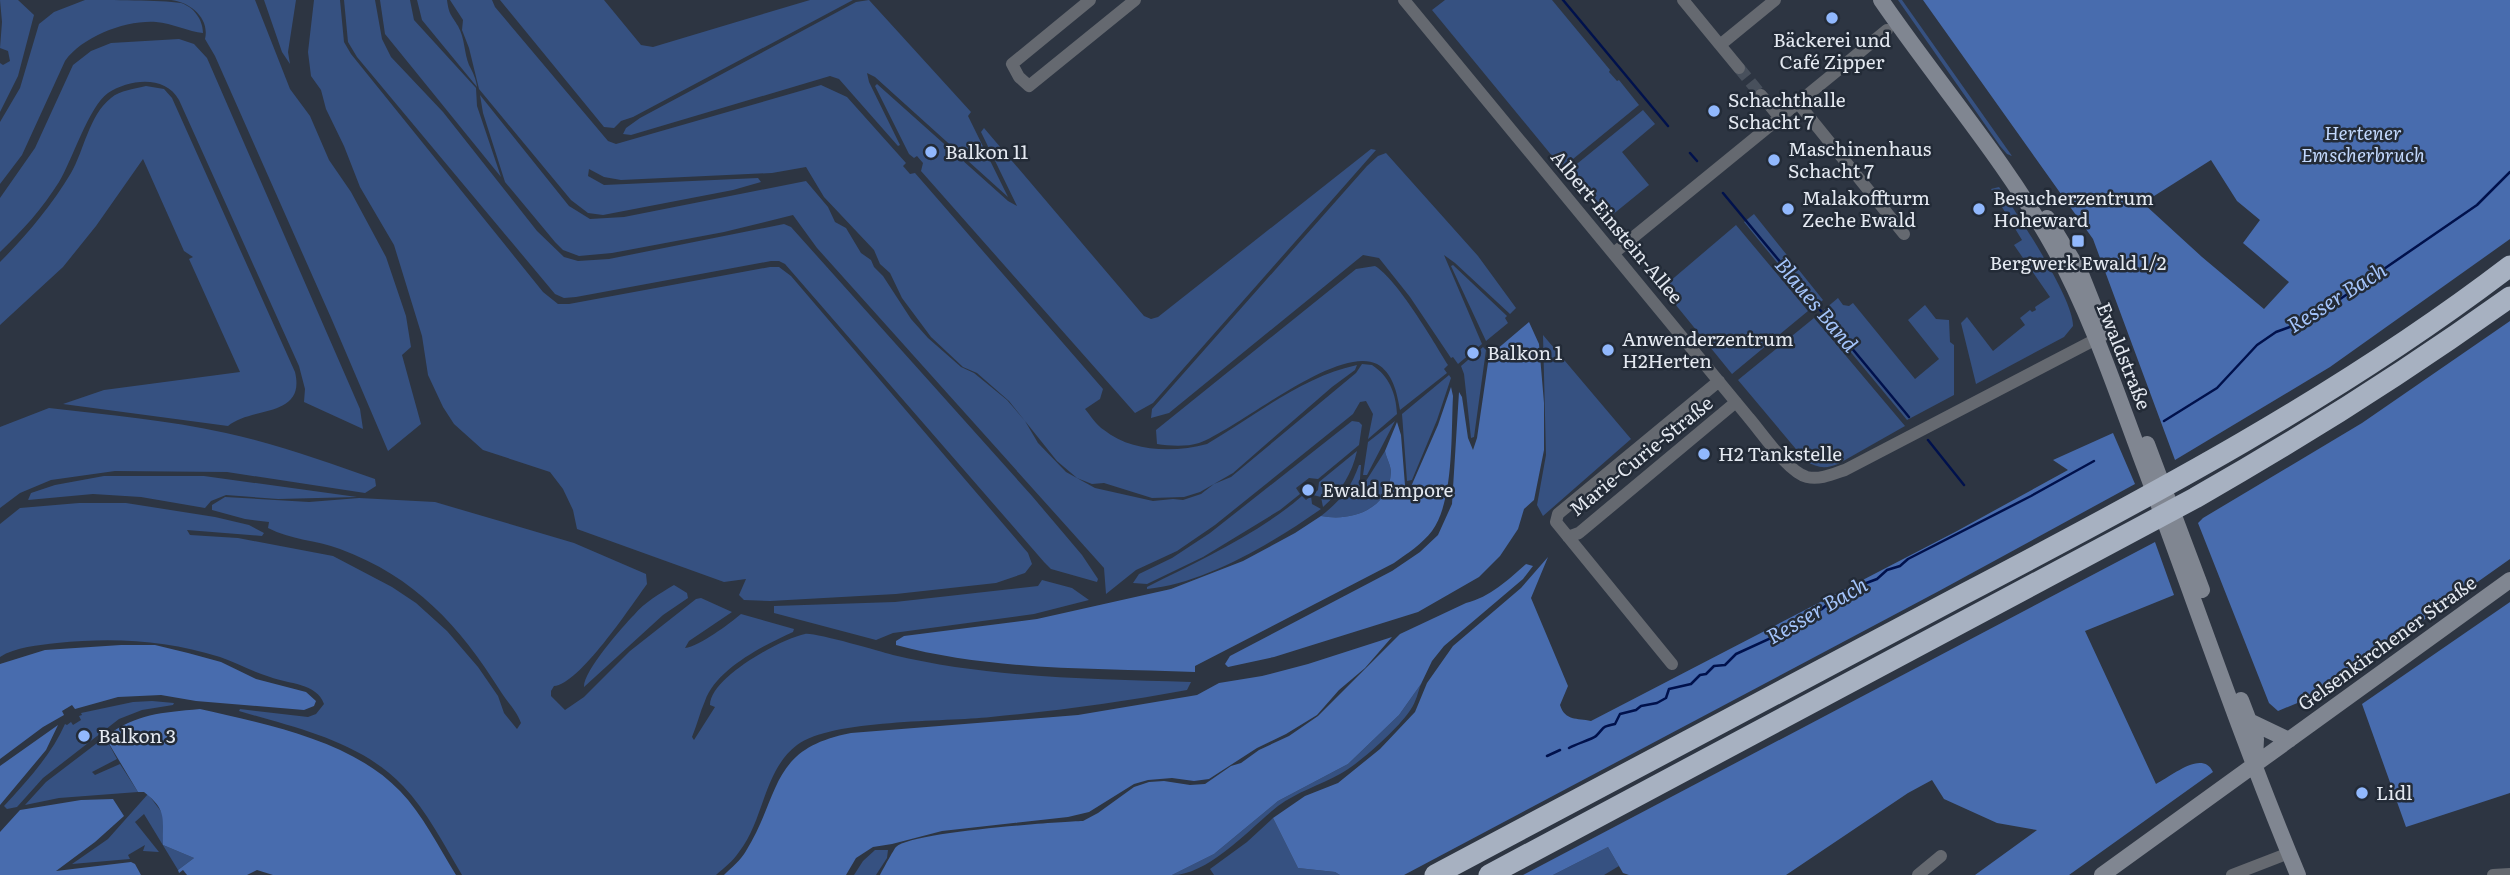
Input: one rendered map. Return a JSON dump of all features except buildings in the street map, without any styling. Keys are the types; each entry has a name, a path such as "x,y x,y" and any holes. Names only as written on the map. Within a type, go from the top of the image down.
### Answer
{"highway":[{"path":"1435,875 2186,476 2350,377 2429,325 2510,266"},
{"path":"1489,875 2195,498 2363,398 2510,297"}],"main road":[{"name":"Ewaldstraße","path":"1881,0 2002,169 2053,247 2100,336 2182,534 2256,739 2255,765"},
{"name":"Ewaldstraße","path":"1894,0 2065,245 2081,274 2100,336 2255,765 2298,875"},
{"name":"Gelsenkirchener Straße","path":"2102,875 2510,580"},
{"path":"2249,721 2289,740"}],"street":[{"path":"1090,0 1012,64 1019,77 1029,86 1135,0"},
{"name":"Albert-Einstein-Allee","path":"1404,0 1719,381 1791,466 1806,477 1825,477 1845,470 2100,336"},
{"path":"1683,0 1739,68"},
{"path":"1720,45 1775,0"},
{"path":"1614,253 1887,30"},
{"path":"1761,95 1780,118"},
{"path":"1798,103 1903,234"},
{"name":"Marie-Curie-Straße","path":"1672,664 1556,522 1558,514 1719,381"},
{"name":"Marie-Curie-Straße","path":"1568,537 1579,533 1737,402"},
{"path":"2232,875 2289,853"},
{"path":"1918,875 1941,856"},
{"path":"2493,875 2510,874"}],"shaded area":[{"path":"0,0 18,0 34,15 18,76 0,112 0,63 3,65 10,61 8,51 0,48"},
{"path":"85,0 181,3 197,15 203,33 162,23 144,22 106,31 83,44 65,61 22,155 0,184 0,122 20,88 39,24 54,12"},
{"path":"171,0 255,0 290,89 310,116 329,160 351,192 386,257 406,316 411,347 402,355 421,424 388,451 215,56 205,39 204,24 197,12 185,4"},
{"path":"264,0 296,0 288,52 290,64 282,52"},
{"path":"314,0 340,0 344,42 351,54 543,292 558,304 770,267 779,267 791,276 1028,553 1032,564 1025,573 996,583 896,594 744,600 739,595 746,579 724,582 577,529 573,510 563,489 550,472 483,450 454,424 443,407 428,375 422,336 394,245 360,187 326,109 321,90 311,76 308,52"},
{"path":"344,0 375,0 382,39 391,57 443,112 537,231 564,257 578,261 609,259 784,224 791,227 1032,496 1082,555 1098,579 1097,582 1051,569 1044,562 785,264 771,261 576,297 564,298 555,294 357,57 348,42"},
{"path":"380,0 410,0 414,20 476,88 477,106 501,177 385,34"},
{"path":"417,0 447,0 462,35 467,60 477,87 422,20"},
{"path":"450,0 492,0 495,7 608,141 616,144 821,85 847,97 906,163 903,166 910,174 915,173 1103,389 1100,399 1085,409 1101,428 1127,443 1153,449 1181,449 1207,444 1279,398 1317,378 1357,365 1355,370 1233,473 1200,492 1184,497 1152,498 1104,483 1092,484 1077,478 1057,461 1009,401 977,373 963,367 931,337 902,298 890,273 880,264 874,250 824,197 806,167 772,173 621,180 604,177 589,169 588,176 604,185 758,178 761,182 733,190 603,215 588,213 571,200 479,89 462,30 463,20"},
{"path":"500,0 604,0 641,45 653,47 810,0 853,0 621,121 614,128 604,127"},
{"path":"869,0 971,112 968,116 1008,197 875,77 867,73 900,145 898,146 839,79 830,76 631,135 623,134 626,128 640,118 856,2"},
{"path":"1445,0 1552,0 1639,105 1562,168 1432,10"},
{"path":"1898,0 1902,0 2012,156 2000,146"},
{"path":"179,39 194,44 207,58 360,409 363,429 304,402 305,389 299,366 179,100 165,86 136,82 117,88 101,100 53,192 17,236 0,252 0,198 35,148 73,65 91,51 111,43"},
{"path":"877,84 1008,201 1017,206 981,132 984,128 1144,316 1151,319 1158,317 1371,149 1376,150 1153,403 1135,413 921,171 923,163 917,156 914,158 909,154 875,86"},
{"path":"146,86 164,89 172,98 295,372 296,387 293,397 285,404 228,426 63,404 104,390 240,372 189,259 193,257 184,251 143,159 96,226 63,267 0,325 0,262 38,220 64,185 103,105 119,93"},
{"path":"480,95 569,206 590,219 624,217 806,181 828,207 835,222 846,228 861,253 871,260 911,319 928,338 961,367 974,373 1007,400 1025,421 1038,443 1066,472 1095,488 1153,501 1183,500 1201,494 1214,484 1231,477 1356,373 1362,364 1372,365 1387,380 1393,392 1397,414 1368,439 1373,414 1366,401 1360,402 1353,414 1215,525 1177,551 1136,570 1106,594 1104,568 817,248 793,215 724,232 612,253 579,256 563,250 505,182"},
{"path":"1643,110 1655,124 1622,152 1649,185 1606,220 1567,172"},
{"path":"1386,153 1478,256 1516,308 1510,314 1444,255 1482,344 1458,364 1379,258 1363,255 1169,413 1151,418 1152,409 1367,166"},
{"path":"1999,187 2055,277 2071,313 2073,326 2064,337 1976,384 1961,323 1967,317 1993,351 2025,325 2020,318 2030,310 2036,310 2035,307 2050,297 2014,245 2022,240 1991,189"},
{"path":"1754,214 1823,300 1814,308 1744,222"},
{"path":"1736,225 1808,311 1732,374 1662,288"},
{"path":"1375,266 1394,284 1414,312 1448,365 1444,369 1447,373 1400,410 1393,384 1387,373 1377,364 1359,361 1338,366 1313,377 1199,443 1178,446 1157,444 1156,430 1356,269"},
{"path":"1451,266 1507,316 1505,318 1508,323 1486,341"},
{"path":"1838,298 1843,305 1849,306 1853,303 1915,379 1939,359 1908,320 1925,305 1936,319 1949,320 1950,342 1954,345 1954,395 1907,420 1819,314"},
{"path":"1814,318 1905,426 1838,464 1826,467 1806,461 1738,380"},
{"path":"1543,335 1631,439 1543,516 1537,505 1546,455"},
{"path":"1483,347 1486,350 1474,437 1471,438 1461,366"},
{"path":"1449,375 1451,378 1437,420 1412,480 1407,481 1402,414"},
{"path":"49,408 160,421 245,437 375,479 376,486 365,493 227,472 115,471 51,480 20,493 0,508 0,427"},
{"path":"1352,421 1362,425 1359,445 1318,479 1309,478 1296,488 1300,494 1280,510 1203,557 1147,584 1133,583 1139,574 1172,558 1210,533"},
{"path":"1395,421 1367,475 1363,475 1368,442"},
{"path":"1357,451 1345,482 1323,507 1321,497 1313,495 1318,490 1319,482"},
{"path":"1385,451 1391,472 1389,485 1376,504 1345,517 1321,516 1344,494 1361,465 1359,492"},
{"path":"104,476 204,476 357,497 278,499 226,495 211,501 205,508 141,497 93,494 28,500 31,493 55,485"},
{"path":"1302,496 1306,500 1311,496 1312,504 1321,509 1282,535 1215,570 1192,579 1147,589 1247,535"},
{"path":"225,497 309,502 359,498 435,502 574,543 646,574 647,584 604,643 577,673 554,686 551,691 551,696 565,710 584,697 630,651 696,599 701,598 732,612 689,641 685,648 706,639 741,614 794,629 742,659 719,679 703,705 692,737 694,740 715,707 710,705 713,694 721,683 748,661 780,643 805,634 966,669 1041,676 1191,682 1187,690 1114,702 991,717 862,726 813,737 797,745 777,768 747,840 734,858 716,875 462,875 420,806 386,771 347,747 326,738 239,711 308,717 316,714 324,704 309,688 264,675 200,651 139,641 98,640 50,644 20,649 0,657 0,524 20,508 79,503 126,503 249,525 264,533 262,536 187,530 190,535 238,538 333,556 392,587 416,603 447,631 478,667 498,696 504,713 517,729 521,723 517,714 469,645 433,606 413,589 367,560 340,549 277,532 268,528 269,522 212,510 212,505"},
{"path":"1042,580 1072,588 1089,600 1034,614 893,633 876,640 774,613 774,606 895,602 1038,586"},
{"path":"674,585 687,593 688,598 663,615 584,687 596,661 621,629 652,598"},
{"path":"1421,684 1406,717 1358,762 1340,774 1285,801 1214,859 1186,873 1172,875 1214,854 1278,801 1348,764 1399,715"},
{"path":"133,702 174,703 142,710 119,719 43,778 17,807 7,809 4,806 46,757 65,724 71,722 73,725 81,720 81,713"},
{"path":"105,737 117,759 92,772 95,775 120,764 138,792 59,798 25,805 46,782"},
{"path":"148,794 163,814 163,845 194,858 178,870 144,814 135,822 159,852 143,851 145,845 128,855 130,859 72,864 108,839"},
{"path":"1273,818 1298,868 1335,872 1340,875 1214,875 1210,869 1247,842"},
{"path":"1608,847 1619,866 1604,875 1553,875"},
{"path":"875,850 888,850 887,858 876,875 854,875 863,861"}],"green space":[{"name":"Hertener Emscherbruch","path":"1923,0 2510,0 2510,239 2330,367 2175,460 2093,239","holes":["2211,160 2237,201 2260,220 2243,243 2289,282 2264,309 2143,203"]},
{"path":"2510,321 2510,559 2319,694 2278,711 2269,703 2198,523 2362,423"},
{"path":"1529,322 1539,344 1544,403 1544,450 1534,500 1524,509 1518,529 1500,556 1479,577 1418,612 1274,657 1228,667 1225,664 1230,656 1392,571 1420,552 1438,535 1452,504 1459,392 1473,450 1489,356"},
{"path":"1451,387 1452,429 1448,485 1439,518 1428,536 1394,563 1195,666 1195,672 1007,664 969,660 896,645 896,641 904,636 1037,619 1171,589 1243,561 1321,516 1345,517 1367,510 1384,495 1389,485 1391,470 1385,451 1397,422 1401,435 1406,498 1438,425"},
{"path":"2113,433 2135,484 1404,875 1340,875 1335,872 1298,868 1273,818 1305,796 1338,783 1380,749 1415,712 1427,683 1453,646 1521,588 1548,557 1531,598 1568,686 1560,705 1562,710 1572,718 1591,721 1957,531 2068,470 2053,460"},
{"path":"2155,542 2174,595 2085,631 2156,784 2194,764 2202,763 2213,772 2069,875 1975,875 2037,830 1997,823 1944,799 1932,780 1908,793 1786,875 1629,875 1623,873 1608,847 1553,875 1523,875"},
{"path":"1526,564 1533,566 1523,579 1444,646 1399,715 1348,764 1278,801 1214,854 1172,875 880,875 896,847 907,842 954,832 1083,821 1134,787 1149,782 1205,784 1259,750 1289,736 1318,716 1400,634 1483,597"},
{"path":"2510,602 2510,793 2406,827 2362,704"},
{"path":"1392,637 1317,715 1257,748 1209,779 1148,780 1134,784 1089,812 1068,817 942,831 873,847 856,858 846,875 724,875 746,851 781,776 791,762 805,750 824,740 851,733 1078,715 1197,695 1219,683 1262,676 1308,664"},
{"path":"155,645 221,662 256,679 306,692 316,701 314,706 304,710 196,701 161,695 118,697 75,709 72,705 62,711 64,715 0,759 0,664 45,650"},
{"path":"200,709 306,736 357,759 380,773 416,810 456,875 273,875 257,870 247,875 187,875 183,870 179,873 178,870 194,858 163,845 160,810 144,792 138,792 105,737 139,719 161,713"},
{"path":"58,725 46,750 0,805 0,766"},
{"path":"113,799 124,816 56,871 131,862 141,875 0,875 0,832 20,810 81,800"}],"waterway":[{"name":"Blaues Band","path":"1563,0 1668,126"},
{"name":"Blaues Band","path":"1690,153 1697,161"},
{"name":"Resser Bach","path":"2164,421 2217,388 2257,345 2276,332 2303,322 2330,306 2477,205 2510,172"},
{"name":"Blaues Band","path":"1723,193 1909,417"},
{"name":"Blaues Band","path":"1928,440 1964,485"},
{"name":"Resser Bach","path":"1569,748 1615,724 1620,714 1657,703 1666,698 1669,689 1691,684 1714,666 1725,665 1736,654 1780,634 1808,615 1837,601 1844,594 1852,593 1861,585 1877,579 1887,570 1900,566 1908,559 2094,461"},
{"name":"Resser Bach","path":"1547,756 1560,750"}],"tunnel":[{"path":"1739,68 1761,95"}],"place":[{"name":"Bäckerei und Café Zipper","path":"1832,18"},
{"name":"Schachthalle Schacht 7","path":"1714,111"},
{"name":"Balkon 11","path":"931,152"},
{"name":"Maschinenhaus Schacht 7","path":"1774,160"},
{"name":"Malakoffturm Zeche Ewald","path":"1788,209"},
{"name":"Besucherzentrum Hoheward","path":"1979,209"},
{"name":"Bergwerk Ewald 1/2","path":"2078,241"},
{"name":"Anwenderzentrum H2Herten","path":"1608,350"},
{"name":"Balkon 1","path":"1473,353"},
{"name":"H2 Tankstelle","path":"1704,454"},
{"name":"Ewald Empore","path":"1308,490"},
{"name":"Balkon 3","path":"84,736"},
{"name":"Lidl","path":"2362,793"}]}
